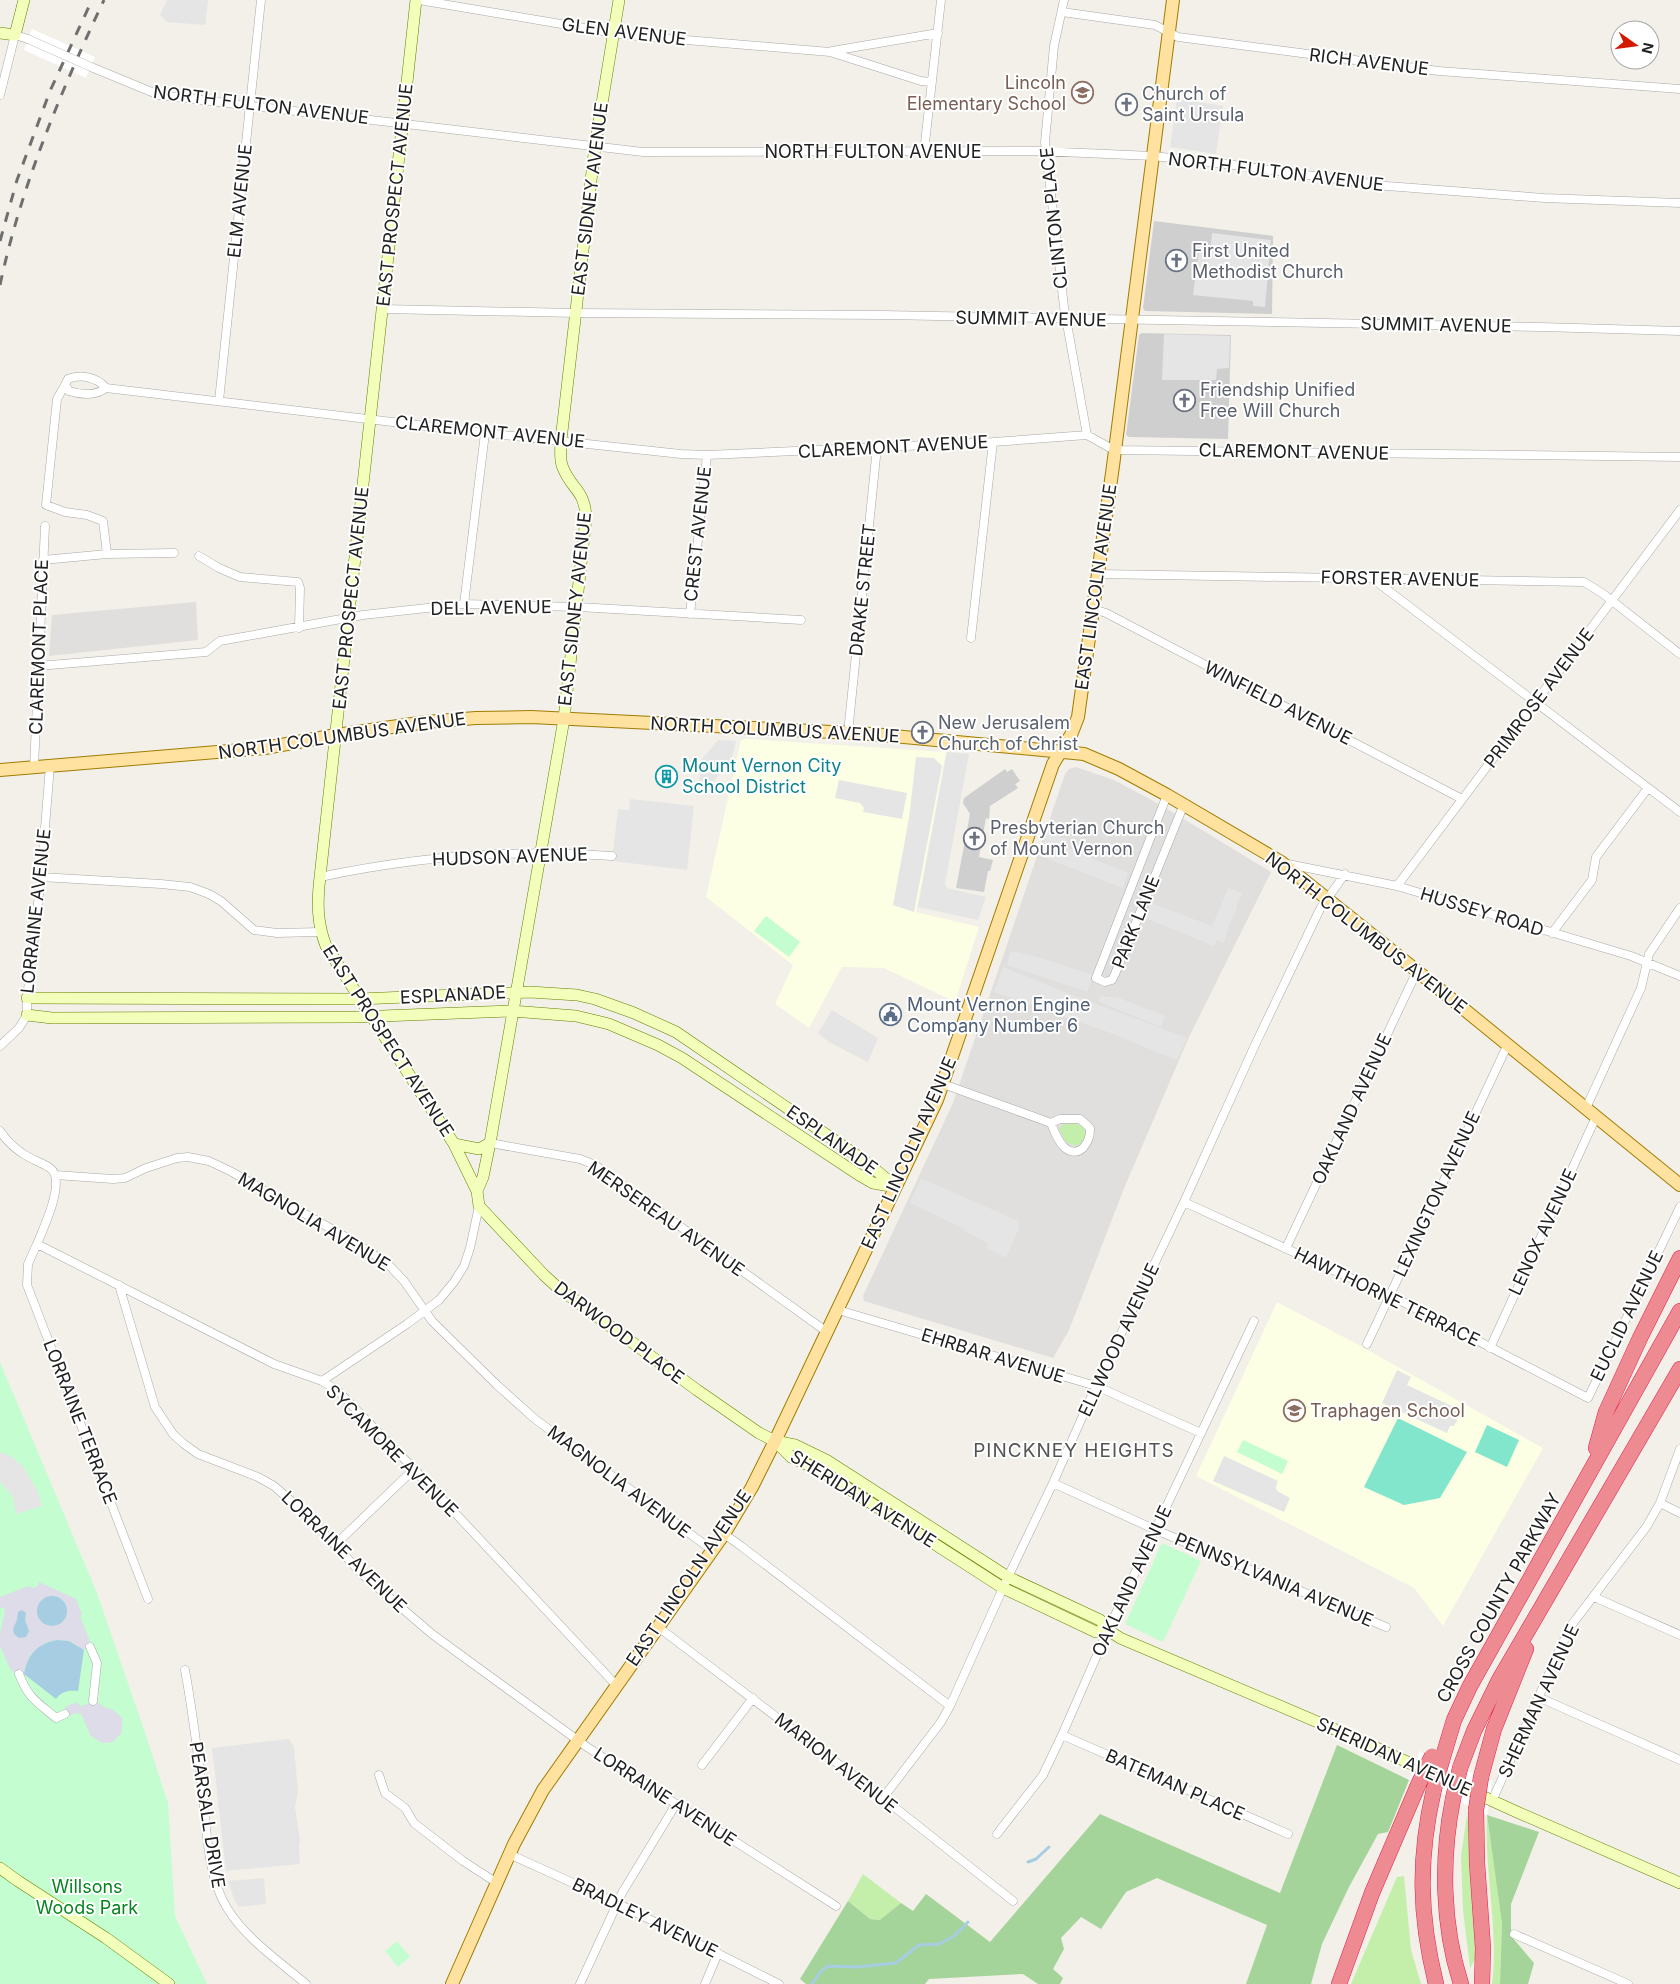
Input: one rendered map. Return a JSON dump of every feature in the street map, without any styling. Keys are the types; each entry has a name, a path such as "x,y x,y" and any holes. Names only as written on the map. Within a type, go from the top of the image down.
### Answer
{"highway":[{"path":"1590,1470 1606,1412 1680,1258"},
{"name":"CROSS COUNTY PARKWAY","path":"1436,1984 1426,1933 1422,1888 1425,1833 1434,1789 1437,1758 1462,1702 1680,1311"},
{"path":"1461,1984 1448,1928 1445,1890 1447,1834 1452,1798 1460,1768 1490,1696 1680,1369"},
{"path":"1482,1984 1483,1948 1476,1863 1476,1810 1481,1777 1494,1729 1538,1614"},
{"path":"1339,1984 1372,1894 1418,1783 1437,1758"}],"main road":[{"name":"EAST LINCOLN AVENUE","path":"452,1984 509,1854 543,1790 724,1534 752,1487 775,1441 943,1084 1053,764 1071,735 1078,718 1173,0"},
{"name":"NORTH COLUMBUS AVENUE","path":"0,770 265,748 336,735 453,719 532,717 848,733 1084,754 1119,769 1167,794 1281,862 1680,1185"}],"street":[{"path":"0,95 24,0"},
{"name":"ELM AVENUE","path":"219,401 261,0"},
{"name":"GLEN AVENUE","path":"418,0 614,33 830,52 921,81 932,82"},
{"name":"EAST PROSPECT AVENUE","path":"322,1381 439,1300 464,1266 479,1206 477,1191 454,1144 326,946 320,932 318,916 320,877 370,418 418,0"},
{"name":"EAST SIDNEY AVENUE","path":"477,1191 483,1177 490,1143 564,719 578,607 586,503 562,468 560,455 561,440 595,146 619,0"},
{"path":"924,152 941,0"},
{"name":"CLINTON PLACE","path":"1064,0 1054,46 1045,152 1066,320 1087,435"},
{"name":"RICH AVENUE","path":"1062,12 1155,25 1178,37 1439,71 1680,89"},
{"path":"0,33 15,35"},
{"name":"GLEN AVENUE","path":"830,52 938,33"},
{"name":"NORTH FULTON AVENUE","path":"15,35 159,95 643,152 1045,152 1153,156 1386,186 1544,198 1680,203"},
{"name":"SUMMIT AVENUE","path":"383,309 1680,331"},
{"name":"CLAREMONT AVENUE","path":"106,388 102,383 82,376 68,379 65,385 69,391 83,394 100,392 106,388 681,454 707,455 993,442 1087,435 1114,450 1680,457"},
{"path":"65,385 57,399 46,505 103,521 106,554"},
{"path":"464,604 485,433"},
{"path":"971,638 993,442"},
{"name":"DRAKE STREET","path":"848,733 878,447"},
{"name":"CREST AVENUE","path":"690,614 707,455"},
{"name":"PRIMROSE AVENUE","path":"1397,886 1680,510"},
{"name":"CLAREMONT PLACE","path":"34,767 45,526"},
{"path":"43,560 106,554 174,553"},
{"path":"199,556 219,568 240,577 298,582 300,588 299,628"},
{"name":"FORSTER AVENUE","path":"1097,574 1584,582 1680,654"},
{"path":"1372,579 1680,812"},
{"name":"DELL AVENUE","path":"38,666 206,652 220,641 349,618 464,604 578,607 801,620"},
{"name":"WINFIELD AVENUE","path":"1093,609 1106,613 1462,799"},
{"name":"LORRAINE AVENUE","path":"0,1046 19,1028 27,1015 27,998 41,878 50,766"},
{"path":"1552,933 1592,880 1596,857 1648,788"},
{"name":"PARK LANE","path":"1167,794 1096,978 1105,982 1112,980 1184,804"},
{"name":"HUDSON AVENUE","path":"320,877 470,854 540,852 612,856"},
{"name":"HUSSEY ROAD","path":"1281,862 1397,886 1648,962 1680,976"},
{"name":"ELLWOOD AVENUE","path":"883,1798 941,1722 950,1706 1096,1386 1184,1202 1259,1037 1320,909 1344,874"},
{"path":"41,878 190,887 209,894 220,901 254,930 277,933 320,932"},
{"path":"1586,1108 1641,988 1649,954 1680,908"},
{"name":"OAKLAND AVENUE","path":"1286,1248 1417,971"},
{"name":"ESPLANADE","path":"27,998 359,999 516,992 577,995 613,1004 676,1032 720,1060 865,1161 896,1187"},
{"name":"ESPLANADE","path":"27,1015 52,1018 370,1015 512,1011 576,1016 609,1024 658,1045 695,1067 858,1175 873,1183 896,1187"},
{"name":"LEXINGTON AVENUE","path":"1367,1344 1508,1044"},
{"path":"943,1084 1051,1123 1064,1147 1069,1150 1076,1151 1088,1143 1091,1136 1090,1128 1080,1119 1060,1119 1051,1123"},
{"name":"LENOX AVENUE","path":"1490,1348 1596,1117"},
{"path":"0,1131 9,1143 22,1154 51,1169 56,1175 57,1186 37,1244 119,1285"},
{"path":"454,1144 480,1149 490,1143"},
{"name":"MERSEREAU AVENUE","path":"490,1143 580,1159 595,1165 827,1332"},
{"name":"MAGNOLIA AVENUE","path":"56,1175 119,1179 177,1158 188,1157 209,1161 232,1172 388,1263 404,1281 424,1311 496,1385 535,1419 712,1550"},
{"name":"HAWTHORNE TERRACE","path":"1184,1202 1389,1295 1588,1398"},
{"name":"DARWOOD PLACE","path":"479,1206 544,1276 557,1287 697,1390 759,1433 775,1441"},
{"name":"EUCLID AVENUE","path":"1588,1398 1680,1207"},
{"name":"LORRAINE TERRACE","path":"37,1244 28,1264 27,1285 148,1599"},
{"name":"LORRAINE AVENUE","path":"119,1285 155,1407 172,1434 198,1454 274,1486 306,1514 363,1575 425,1628 578,1739 836,1906"},
{"name":"SYCAMORE AVENUE","path":"119,1285 274,1364 322,1381 337,1390 616,1685"},
{"name":"EHRBAR AVENUE","path":"838,1310 1096,1386 1201,1433"},
{"name":"OAKLAND AVENUE","path":"997,1834 1042,1774 1062,1735 1108,1630 1254,1321"},
{"name":"SHERIDAN AVENUE","path":"775,1441 795,1445 828,1461 1006,1582 1100,1620 1108,1630 1120,1638 1348,1736 1680,1883"},
{"name":"SHERMAN AVENUE","path":"1492,1801 1570,1627 1647,1526 1660,1504 1680,1449"},
{"path":"336,1544 414,1470"},
{"name":"PENNSYLVANIA AVENUE","path":"1053,1483 1156,1530 1386,1627"},
{"path":"1660,1504 1680,1513"},
{"path":"724,1534 742,1546 939,1700 950,1706"},
{"path":"1594,1597 1680,1636"},
{"name":"MARION AVENUE","path":"658,1627 883,1798 1013,1901"},
{"path":"90,1647 97,1663 92,1701"},
{"name":"PEARSALL DRIVE","path":"185,1670 194,1721 206,1828 218,1893 228,1910 250,1936 306,1984"},
{"path":"19,1674 25,1690 31,1697 56,1718 65,1714"},
{"path":"702,1765 753,1698"},
{"path":"1538,1698 1680,1760"},
{"name":"BATEMAN PLACE","path":"1062,1735 1288,1834"},
{"path":"378,1775 385,1793 405,1808 414,1823 496,1883"},
{"path":"580,1984 617,1903 676,1804"},
{"name":"BRADLEY AVENUE","path":"509,1854 617,1903 779,1984"},
{"path":"0,1868 106,1938 169,1984"},
{"path":"1514,1934 1628,1984"},
{"path":"705,1984 718,1954"}],"shaded area":[{"path":"167,0 208,0 205,25 167,22 160,15"},
{"path":"1177,99 1223,106 1216,154 1170,147"},
{"path":"1154,221 1273,236 1272,314 1145,311 1143,308"},
{"path":"1212,233 1271,240 1265,307 1253,306 1253,301 1193,295 1200,244 1211,245"},
{"path":"1141,333 1231,335 1228,439 1129,437 1126,435 1139,335"},
{"path":"1164,334 1230,336 1229,368 1217,369 1216,380 1162,380"},
{"path":"196,602 198,640 49,656 52,615"},
{"path":"718,740 736,741 731,761 712,783 699,781 702,759"},
{"path":"741,740 946,752 916,912 979,927 955,1002 884,968 842,967 809,1028 775,1004 793,965 706,897"},
{"path":"947,752 969,754 945,884 947,888 986,897 978,920 918,907"},
{"path":"916,757 934,758 942,766 914,912 893,905 909,818"},
{"path":"1076,767 1114,780 1159,804 1271,872 1189,1037 1125,1186 1069,1330 1053,1358 864,1301 863,1296 953,1103 1065,774 1069,769"},
{"name":"Presbyterian Church of Mount Vernon","path":"1005,769 1007,772 1012,769 1020,781 1015,784 1018,788 990,806 989,819 986,818 979,857 993,860 990,871 988,871 984,892 956,888 970,814 963,803 964,798"},
{"path":"839,780 907,793 902,819 863,812 864,808 860,803 835,798"},
{"path":"630,799 694,806 687,870 612,861 618,809 629,810"},
{"path":"1048,832 1068,840 1065,847 1128,873 1123,888 1040,856"},
{"path":"1228,888 1243,893 1238,900 1236,911 1229,925 1224,943 1217,940 1214,946 1145,918 1151,903 1212,926"},
{"path":"1011,951 1034,956 1093,975 1087,992 1007,965"},
{"path":"1003,967 1187,1038 1177,1060 1108,1032 994,992"},
{"path":"1100,996 1119,998 1165,1016 1161,1027 1099,1002"},
{"path":"832,1010 878,1038 868,1062 829,1042 818,1033"},
{"path":"921,1178 1020,1222 1006,1258 987,1248 988,1243 964,1231 965,1229 910,1203"},
{"path":"1277,1302 1357,1344 1543,1448 1443,1626 1414,1588 1196,1476"},
{"path":"1397,1370 1411,1377 1407,1385 1458,1409 1455,1417 1457,1420 1454,1426 1450,1426 1447,1433 1382,1403"},
{"path":"0,1452 12,1457 24,1468 38,1492 42,1506 16,1514 13,1497 0,1482"},
{"path":"1224,1456 1278,1481 1277,1491 1290,1498 1284,1512 1213,1481"},
{"path":"39,1582 76,1599 82,1614 80,1616 90,1642 93,1645 84,1650 69,1641 57,1640 47,1642 31,1654 24,1674 16,1674 10,1669 0,1646 0,1634 5,1610 3,1607 0,1608 0,1597 28,1586 32,1588 38,1586"},
{"path":"89,1701 97,1702 106,1708 112,1709 122,1718 122,1732 113,1742 102,1743 91,1736 81,1714 75,1713 67,1717 65,1707 77,1702 80,1706 88,1704"},
{"path":"289,1739 294,1747 298,1792 295,1807 300,1840 300,1864 226,1871 212,1748"},
{"path":"264,1878 266,1904 239,1907 228,1881"}],"green space":[{"path":"766,916 800,942 789,957 754,931"},
{"path":"1075,1123 1083,1127 1086,1134 1083,1142 1076,1146 1066,1142 1059,1129 1062,1125"},
{"name":"Willsons Woods Park","path":"0,1362 97,1593 144,1730 168,1803 175,1916 207,1984 0,1984"},
{"path":"1398,1418 1467,1452 1440,1498 1404,1505 1364,1487"},
{"path":"1487,1425 1519,1440 1507,1467 1475,1452"},
{"path":"1243,1440 1288,1461 1282,1474 1237,1452"},
{"path":"1162,1543 1201,1561 1163,1642 1125,1624"},
{"path":"1337,1745 1409,1780 1388,1832 1378,1834 1349,1887 1322,1944 1311,1984 1246,1984 1267,1925 1157,1878 1126,1892 1101,1929 1081,1917 1061,1938 1064,1949 1053,1969 1063,1978 1060,1984 1038,1984 1023,1974 929,1979 925,1984 806,1984 800,1979 848,1901 870,1919 880,1920 901,1903 913,1911 926,1894 990,1942 1100,1814 1280,1893"},
{"path":"1467,1815 1470,1832 1477,1956 1470,1968 1463,1910 1461,1856"},
{"path":"1487,1815 1502,1924 1500,1984 1492,1984 1494,1942"},
{"path":"1487,1815 1539,1832 1511,1904 1511,1936 1534,1963 1528,1984 1500,1984 1502,1924"},
{"path":"863,1874 901,1903 881,1920 870,1919 848,1901"},
{"path":"1404,1876 1411,1950 1421,1984 1351,1984 1397,1877"},
{"path":"397,1941 410,1957 398,1967 385,1951"}],"water":[{"path":"52,1596 63,1600 67,1611 63,1622 52,1626 41,1622 37,1611 41,1600"},
{"path":"22,1610 26,1613 25,1620 29,1631 26,1637 19,1638 14,1634 13,1629 18,1612"},
{"path":"57,1640 69,1641 84,1650 78,1691 66,1692 56,1699 24,1674 28,1661 34,1651 44,1644"}],"pier":[{"path":"32,29 95,57 86,78 24,50"},
{"path":"1420,1751 1492,1781 1487,1815 1434,1789 1409,1780"}],"waterway":[{"path":"1028,1862 1036,1859 1049,1847"},
{"path":"812,1984 821,1971 828,1966 856,1967 896,1963 919,1945 939,1944 954,1936 968,1922"}],"railway":[{"path":"0,241 17,180 50,91 92,0"},
{"path":"0,285 19,212 31,175 58,104 104,0"}],"place":[{"name":"Lincoln Elementary School","path":"1082,93"},
{"name":"Church of Saint Ursula","path":"1126,104"},
{"name":"First United Methodist Church","path":"1176,261"},
{"name":"Friendship Unified Free Will Church","path":"1184,400"},
{"name":"New Jerusalem Church of Christ","path":"922,733"},
{"name":"Mount Vernon City School District","path":"666,776"},
{"name":"Presbyterian Church of Mount Vernon","path":"974,838"},
{"name":"Mount Vernon Engine Company Number 6","path":"891,1015"},
{"name":"Traphagen School","path":"1294,1411"}],"district":[{"name":"PINCKNEY HEIGHTS","path":"1074,1450"}]}
